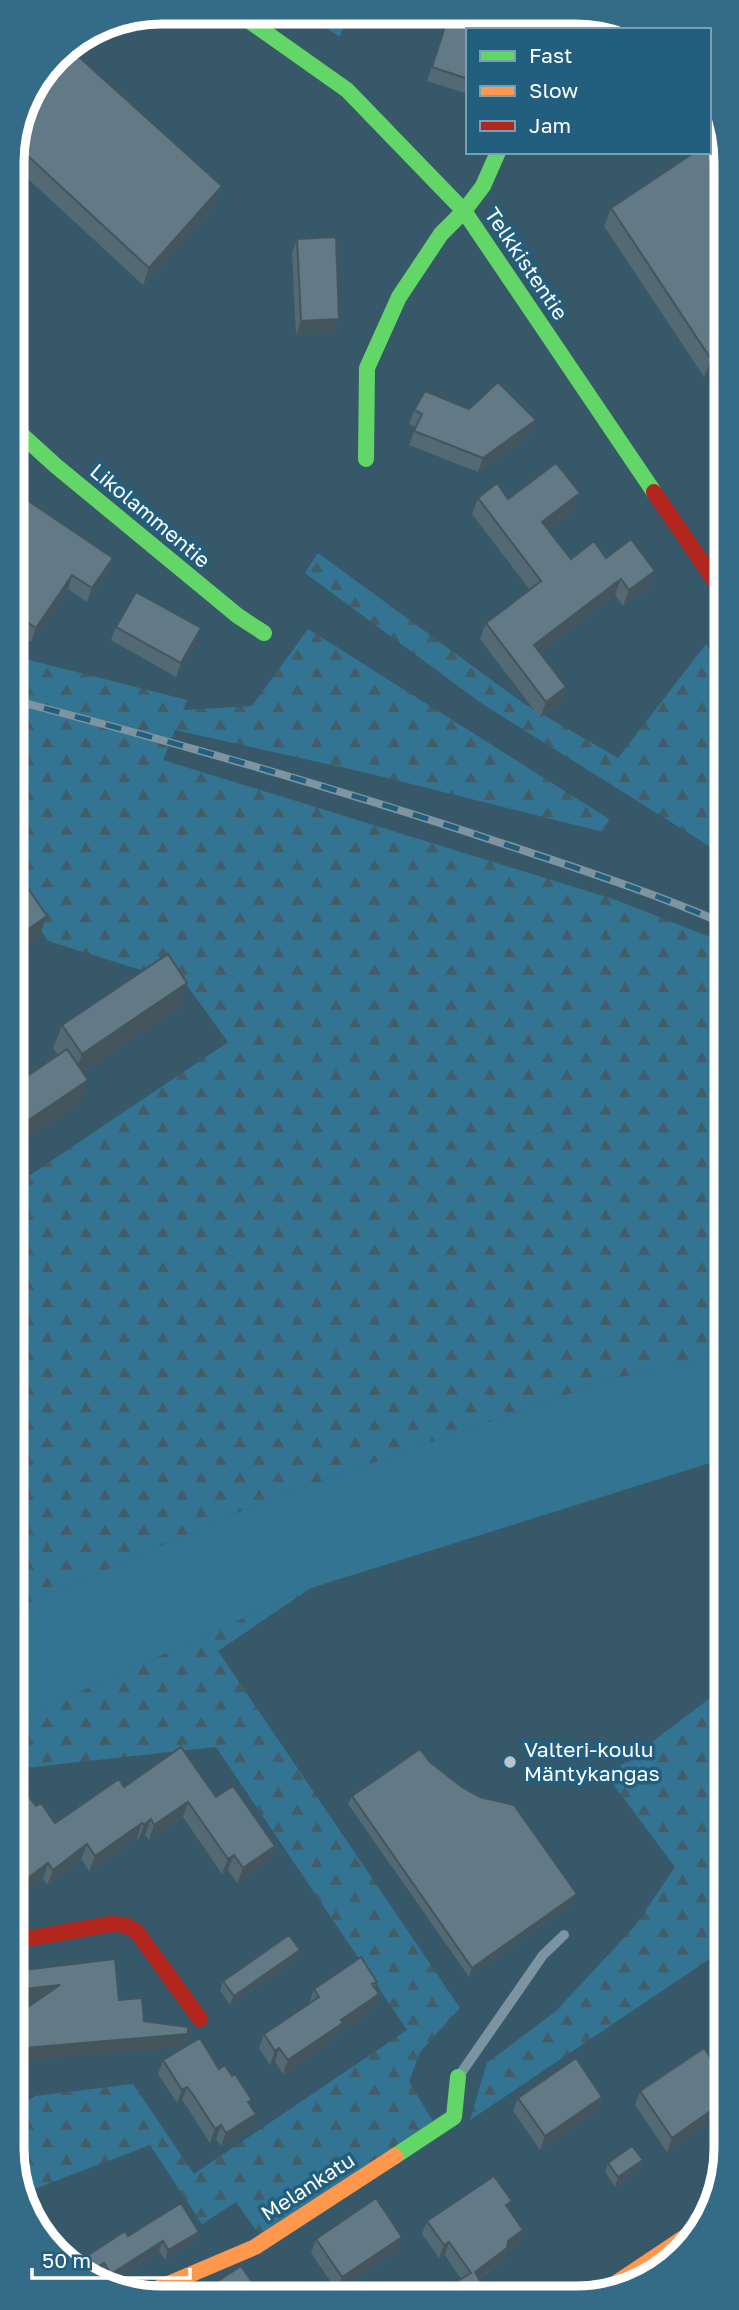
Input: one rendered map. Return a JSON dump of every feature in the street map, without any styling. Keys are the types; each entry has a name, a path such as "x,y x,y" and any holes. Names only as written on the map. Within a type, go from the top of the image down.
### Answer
{"street":[{"name":"Telkkistentie","path":"255,25 348,90 464,211 715,579"},
{"path":"366,459 367,368 399,297 441,234 464,211 483,186 497,154"},
{"name":"Likolammentie","path":"25,438 206,590 264,633"},
{"path":"24,1939 111,1924 125,1925 137,1932 200,2019"},
{"name":"Melankatu","path":"163,2286 255,2246 454,2117 458,2077"},
{"path":"627,2276 673,2245"}],"lane":[{"path":"458,2077 543,1955 564,1935"}],"green space":[{"path":"322,25 344,25 340,37"},
{"path":"318,553 523,703 618,758 706,644 715,656 715,850 481,703 305,573"},
{"path":"308,629 609,819 603,832 363,772 175,730 163,760 616,900 715,939 714,1356 611,1379 269,1499 24,1605 24,1179 228,1042 186,984 48,941 25,906 25,659 187,700 183,710 252,706"},
{"path":"714,1356 714,1462 311,1588 24,1717 24,1605 269,1499 611,1379"},
{"path":"311,1588 218,1651 460,2008 420,2052 409,2082 433,2121 261,2237 236,2202 202,2224 150,2145 31,2190 24,2148 24,2103 35,2096 133,2084 194,2174 407,2030 216,1747 24,1768 24,1717"},
{"path":"714,1695 714,1956 470,2120 487,2063 556,2011 635,1926 675,1867 607,1776"}],"building":[{"path":"445,25 505,25 504,28 466,28 466,78 432,67"},
{"path":"76,55 222,186 149,268 25,153 29,127 43,93 53,78"},
{"path":"711,142 715,162 715,356 711,359 611,208 692,154 711,154"},
{"path":"336,237 339,319 301,321 297,239"},
{"path":"498,382 536,420 483,458 414,431 422,414 414,410 425,391 469,409"},
{"path":"556,463 580,493 542,522 571,559 594,541 606,558 631,539 655,571 629,590 621,579 534,645 566,687 546,702 486,623 541,581 478,498 497,483 508,499"},
{"path":"27,500 113,558 92,588 72,575 36,628 25,621 25,503"},
{"path":"136,592 201,628 181,663 116,627"},
{"path":"25,883 47,916 25,932"},
{"path":"168,954 187,983 82,1054 62,1025"},
{"path":"67,1049 88,1080 25,1123 25,1078"},
{"path":"181,1747 216,1797 233,1786 275,1846 243,1868 234,1855 228,1859 188,1802 154,1825 151,1819 144,1825 142,1823 95,1856 87,1844 53,1870 48,1863 24,1881 24,1791 36,1806 41,1803 55,1823 119,1779 124,1787"},
{"path":"420,1749 430,1762 462,1787 480,1797 514,1805 577,1894 472,1968 352,1796"},
{"path":"289,1935 300,1950 234,1996 223,1981"},
{"path":"361,1957 377,1982 372,1984 379,1994 341,2020 343,2023 288,2060 279,2048 275,2051 264,2034 319,1997 314,1989"},
{"path":"115,1959 119,2000 142,1998 144,2021 188,2027 188,2034 24,2049 24,2010 60,1985 24,1989 24,1970"},
{"path":"200,2038 219,2069 225,2065 232,2076 235,2074 252,2100 248,2102 256,2114 226,2133 221,2125 215,2129 194,2096 187,2087 182,2090 163,2060"},
{"path":"704,2048 714,2063 714,2108 672,2138 640,2091"},
{"path":"576,2058 602,2097 545,2136 518,2098"},
{"path":"632,2146 643,2160 618,2177 608,2163"},
{"path":"494,2176 512,2201 506,2205 523,2230 508,2241 507,2248 475,2272 483,2286 462,2286 458,2281 471,2273 449,2242 444,2245 427,2221"},
{"path":"376,2198 402,2237 342,2277 316,2239"},
{"path":"181,2203 199,2232 168,2250 163,2241 111,2274 104,2263 96,2268 82,2259 125,2231 128,2236"},
{"path":"241,2266 255,2286 211,2286"}],"railway":[{"path":"25,703 380,804 614,881 715,920"}],"traffic: fast":[{"path":"255,25 347,90 464,211 654,492"},
{"path":"366,459 367,368 399,297 441,234 464,211 483,186 497,154"},
{"path":"25,438 238,616 264,633"},
{"path":"395,2156 454,2117 458,2077"}],"traffic: slow":[{"path":"163,2286 255,2247 395,2156"},
{"path":"627,2276 673,2245"}],"traffic: jam":[{"path":"654,492 715,581"},
{"path":"24,1939 111,1924 125,1925 137,1932 200,2019"}],"place":[{"name":"Valteri-koulu Mäntykangas","path":"510,1762"}]}
